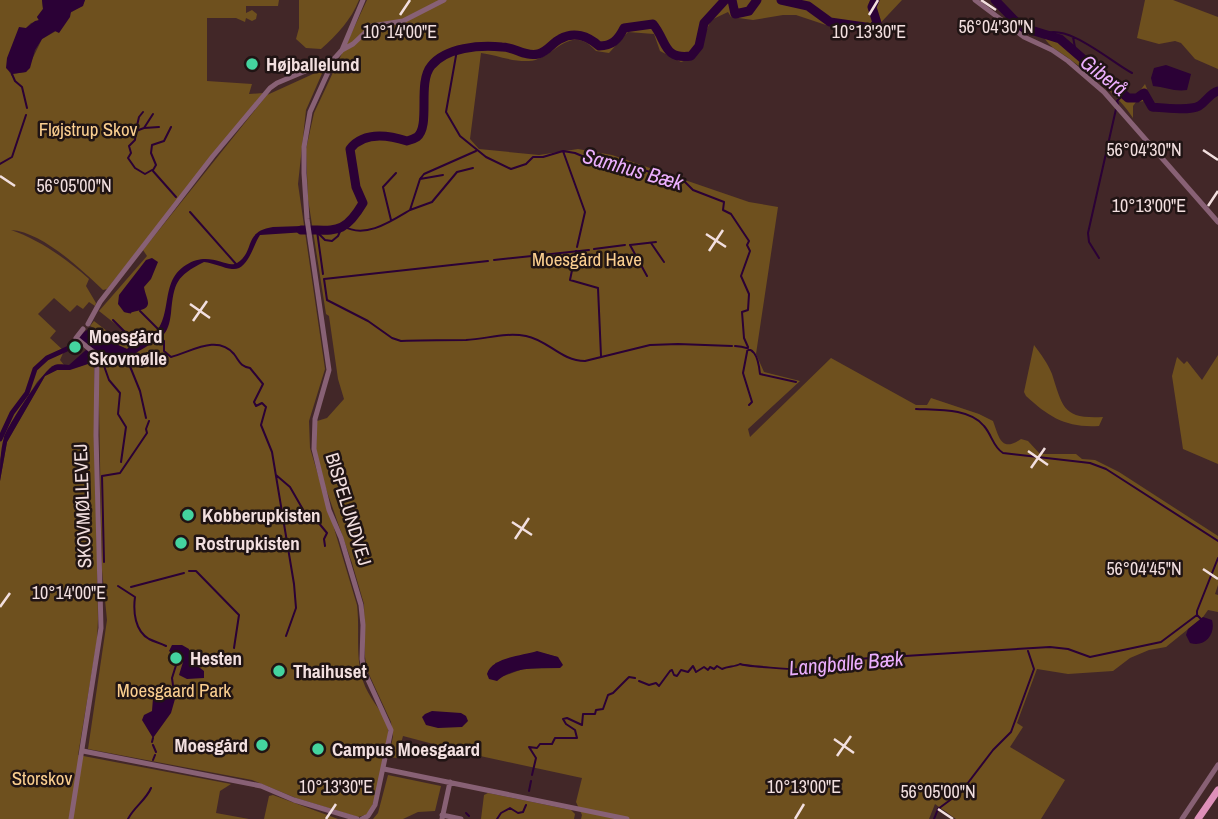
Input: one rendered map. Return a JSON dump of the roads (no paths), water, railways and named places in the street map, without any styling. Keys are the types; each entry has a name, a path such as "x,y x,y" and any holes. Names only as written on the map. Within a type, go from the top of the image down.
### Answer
{"main road":[{"path":"1198,819 1218,790"}],"street":[{"name":"BISPELUNDVEJ","path":"83,751 261,786 294,800 360,819 368,816 375,805 391,730 364,671 361,605 341,538 329,510 314,449 315,419 329,370 304,173 306,128 310,112 334,59 342,50 362,0"},
{"path":"342,50 353,44 372,26 403,21 444,0"},
{"path":"975,0 1024,37 1068,61 1104,92 1218,222"},
{"name":"SKOVMØLLEVEJ","path":"71,819 101,628 95,353 76,338 100,302 213,156 270,88 334,59"},
{"path":"1182,819 1218,765"},
{"path":"384,769 628,819"},
{"path":"450,782 442,817 461,819"},
{"path":"577,819 580,809"}],"waterway":[{"name":"Giberå","path":"301,230 337,229 356,214 363,203 356,187 350,149 369,137 384,136 407,141 417,137 423,124 427,73 431,66 445,55 484,46 507,47 528,54 538,54 570,35 586,37 599,46 604,46 614,42 624,28 653,24 670,52 691,56 699,46 704,23 725,0"},
{"name":"Giberå","path":"732,0 735,14 749,11 757,0"},
{"name":"Giberå","path":"781,0 808,6 830,22 872,28 877,23 872,7 875,0"},
{"name":"Giberå","path":"995,0 1021,27 1060,39 1128,98 1137,98 1144,93 1152,107 1190,108 1199,106 1218,91"},
{"path":"1044,34 1054,32 1077,39 1132,73"},
{"path":"1073,37 1076,53"},
{"name":"Samhus Bæk","path":"457,50 446,112 460,136 486,157 511,169 526,164 533,157 563,151 575,153 596,162 612,161 685,182 693,190 724,202 723,210 731,214 749,241 747,245 750,251 741,276 749,294 748,310 742,312 744,338 748,347 743,373 752,402 749,405"},
{"path":"12,74 22,87 27,108"},
{"name":"Langballe Bæk","path":"1118,104 1117,101 1123,95"},
{"name":"Langballe Bæk","path":"1099,258 1089,242 1088,233 1116,109"},
{"path":"136,130 143,112"},
{"path":"144,128 153,114"},
{"path":"0,164 12,157 26,115"},
{"path":"127,127 130,133 135,135"},
{"path":"152,170 145,174 135,168 128,158 131,153 129,146 135,140 136,131 159,127"},
{"path":"153,170 156,165 151,153 152,145 164,141 171,127"},
{"path":"343,226 351,230 369,230 410,210 424,174 476,151"},
{"path":"563,151 585,212 577,247"},
{"path":"410,210 432,202 457,172 473,168"},
{"path":"153,171 176,197"},
{"path":"391,220 383,187 396,173"},
{"path":"420,179 443,175"},
{"path":"190,212 236,264"},
{"path":"317,232 325,240 332,241 342,227"},
{"path":"317,231 323,274"},
{"path":"647,276 630,245 656,242"},
{"path":"651,243 664,262"},
{"path":"594,249 625,245"},
{"path":"494,260 589,250"},
{"path":"576,251 570,280 598,288 601,356"},
{"path":"488,261 324,279 327,300 401,341 466,340 518,335 534,338 569,358 585,361 650,345 732,346"},
{"path":"140,311 159,330"},
{"path":"113,320 136,343"},
{"path":"158,336 164,341 164,351 171,357 204,346 220,345 227,348 242,365 250,368 263,384 254,402 256,406 262,403 266,407 261,425 272,452 294,584 296,608 286,636"},
{"path":"0,439 12,413 27,393 35,369 47,358 69,348 75,341"},
{"path":"735,346 747,348 754,353 760,374 796,382"},
{"path":"127,359 140,391 146,418"},
{"path":"103,363 109,380 120,393 118,414 126,427 121,462"},
{"path":"916,409 953,411 978,420 1003,453 1090,463 1106,469 1218,541"},
{"path":"104,562 102,476 120,473 147,433 149,421"},
{"path":"276,475 290,487 305,513 313,516 327,533 325,546"},
{"name":"Langballe Bæk","path":"1201,619 1197,611 1218,558"},
{"path":"189,571 196,571 239,615 234,648"},
{"path":"131,587 184,573"},
{"path":"118,586 135,597 135,615 144,636 166,646"},
{"name":"Langballe Bæk","path":"639,681 649,685 656,683 659,686 670,671 677,676 681,670 688,672 693,666 696,672 704,667 708,670 717,666 722,669 740,664 802,669 808,662 1050,647 1068,649 1090,657 1161,642 1197,615"},
{"name":"Langballe Bæk","path":"934,819 938,809 961,792 993,750 1011,732 1034,669 1028,651"},
{"path":"174,693 172,678 178,659"},
{"path":"532,775 536,758 529,747 552,744 555,738 577,738 575,730 563,719 567,718 582,725 583,714 595,714 596,710 603,709 608,695 629,677 635,678"},
{"path":"152,742 153,738"},
{"path":"153,745 156,752"},
{"path":"153,760 155,755"},
{"path":"529,791 531,781"},
{"path":"128,819 151,788"},
{"path":"497,819 510,808 518,813 523,812 526,805"},
{"path":"466,813 469,816"}],"place":[{"name":"Højballelund","path":"252,64"},
{"name":"Moesgård Skovmølle","path":"75,347"},
{"name":"Kobberupkisten","path":"188,515"},
{"name":"Rostrupkisten","path":"181,543"},
{"name":"Hesten","path":"176,658"},
{"name":"Thaihuset","path":"279,671"},
{"name":"Moesgård","path":"262,745"},
{"name":"Campus Moesgaard","path":"318,749"}],"park label":[{"name":"Fløjstrup Skov","path":"88,129"},
{"name":"Moesgård Have","path":"587,259"},
{"name":"Moesgaard Park","path":"174,690"},
{"name":"Storskov","path":"42,778"}]}
